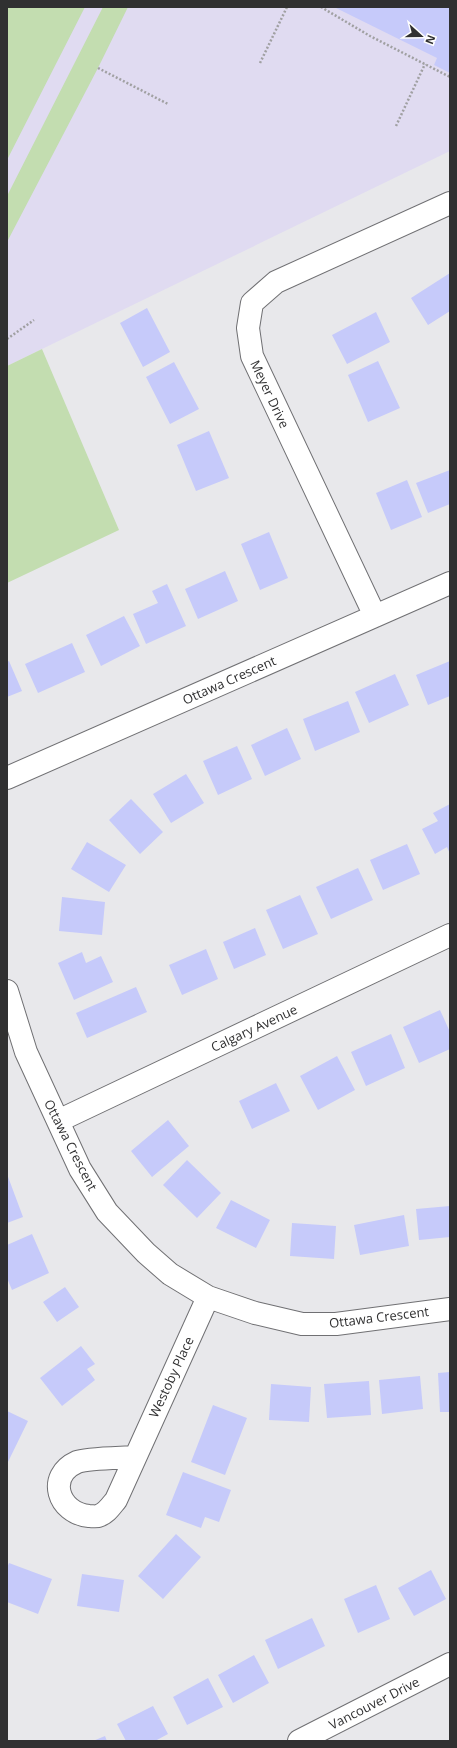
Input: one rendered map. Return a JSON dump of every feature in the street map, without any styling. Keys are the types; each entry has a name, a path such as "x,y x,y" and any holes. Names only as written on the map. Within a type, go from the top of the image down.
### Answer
{"street":[{"name":"Meyer Drive","path":"375,616 252,356 248,328 252,303 276,282 450,203"},
{"name":"Ottawa Crescent","path":"7,778 450,583"},
{"name":"Calgary Avenue","path":"58,1121 450,935"},
{"name":"Ottawa Crescent","path":"7,991 26,1052 80,1169 107,1212 146,1253 170,1274 208,1297 255,1313 302,1324 336,1324 450,1309"},
{"name":"Westoby Place","path":"135,1457 208,1297"},
{"name":"Vancouver Drive","path":"299,1741 450,1664"}],"path":[{"path":"260,64 287,7"},
{"path":"321,7 370,36 450,77"},
{"path":"396,126 426,64"},
{"path":"98,68 168,104"},
{"path":"7,339 34,320"}],"shaded area":[{"path":"7,7 450,7 450,151 7,366"}],"green space":[{"path":"7,7 85,7 7,160"},
{"path":"103,7 128,7 98,68 7,242 7,196"},
{"path":"42,349 119,530 7,583 7,366"}],"building":[{"path":"334,7 450,7 450,73 434,65 437,58"},
{"path":"450,273 450,311 428,325 411,298"},
{"path":"147,308 170,352 143,367 120,323"},
{"path":"376,312 390,342 347,364 332,335"},
{"path":"378,361 400,408 368,422 348,375"},
{"path":"174,362 199,409 170,424 146,377"},
{"path":"209,431 229,478 196,491 177,445"},
{"path":"450,470 450,504 428,513 416,483"},
{"path":"407,480 422,517 391,530 376,493"},
{"path":"269,532 288,578 260,590 241,544"},
{"path":"225,571 238,601 198,619 185,589"},
{"path":"167,584 186,626 146,644 133,614 158,603 152,591"},
{"path":"124,616 140,646 101,666 86,635"},
{"path":"72,643 85,672 38,693 25,664"},
{"path":"9,661 22,691 7,697 7,662"},
{"path":"450,661 450,696 428,705 416,675"},
{"path":"395,674 409,705 369,723 355,692"},
{"path":"348,701 360,732 315,751 303,719"},
{"path":"287,728 301,759 265,776 251,745"},
{"path":"237,746 252,779 218,795 203,761"},
{"path":"186,774 204,803 171,823 153,794"},
{"path":"131,799 163,832 140,854 109,820"},
{"path":"450,804 450,854 447,847 435,854 422,829 438,821 433,813"},
{"path":"87,842 126,865 109,892 71,869"},
{"path":"407,844 420,874 383,890 370,860"},
{"path":"358,868 373,900 331,919 316,887"},
{"path":"300,895 318,934 283,949 266,910"},
{"path":"62,897 105,902 102,935 59,931"},
{"path":"255,928 266,955 234,969 223,942"},
{"path":"206,949 218,979 182,995 169,965"},
{"path":"82,952 86,963 101,956 113,982 74,1000 58,963"},
{"path":"136,987 147,1012 87,1038 76,1013"},
{"path":"440,1010 450,1032 450,1049 419,1063 403,1027"},
{"path":"391,1034 405,1068 366,1086 351,1052"},
{"path":"337,1056 355,1090 318,1110 300,1076"},
{"path":"276,1083 290,1111 252,1129 239,1101"},
{"path":"168,1120 189,1146 152,1177 131,1151"},
{"path":"187,1160 221,1193 197,1218 163,1185"},
{"path":"7,1174 23,1217 7,1223"},
{"path":"231,1200 270,1220 256,1248 216,1228"},
{"path":"450,1206 450,1237 419,1240 416,1209"},
{"path":"404,1215 409,1246 360,1255 354,1225"},
{"path":"292,1223 336,1226 334,1259 290,1256"},
{"path":"32,1234 49,1273 12,1290 7,1278 7,1245"},
{"path":"65,1287 79,1307 57,1322 43,1302"},
{"path":"81,1346 95,1364 87,1369 95,1380 62,1406 40,1378"},
{"path":"450,1372 450,1412 440,1412 438,1373"},
{"path":"420,1376 423,1409 382,1414 379,1380"},
{"path":"369,1381 371,1415 327,1418 324,1384"},
{"path":"271,1384 311,1387 309,1422 269,1420"},
{"path":"213,1405 247,1418 225,1475 191,1462"},
{"path":"7,1411 28,1421 7,1464"},
{"path":"183,1472 231,1490 219,1522 205,1517 201,1528 166,1515"},
{"path":"176,1534 201,1557 163,1599 138,1576"},
{"path":"9,1563 52,1579 38,1614 7,1602 7,1568"},
{"path":"431,1570 446,1599 414,1616 398,1588"},
{"path":"82,1574 124,1580 119,1612 77,1606"},
{"path":"376,1585 390,1619 358,1633 344,1599"},
{"path":"312,1618 325,1646 278,1669 265,1640"},
{"path":"254,1655 269,1683 233,1703 218,1675"},
{"path":"208,1678 223,1707 187,1725 173,1697"},
{"path":"153,1706 168,1734 155,1741 126,1741 117,1724"},
{"path":"105,1736 107,1741 93,1741"}]}
